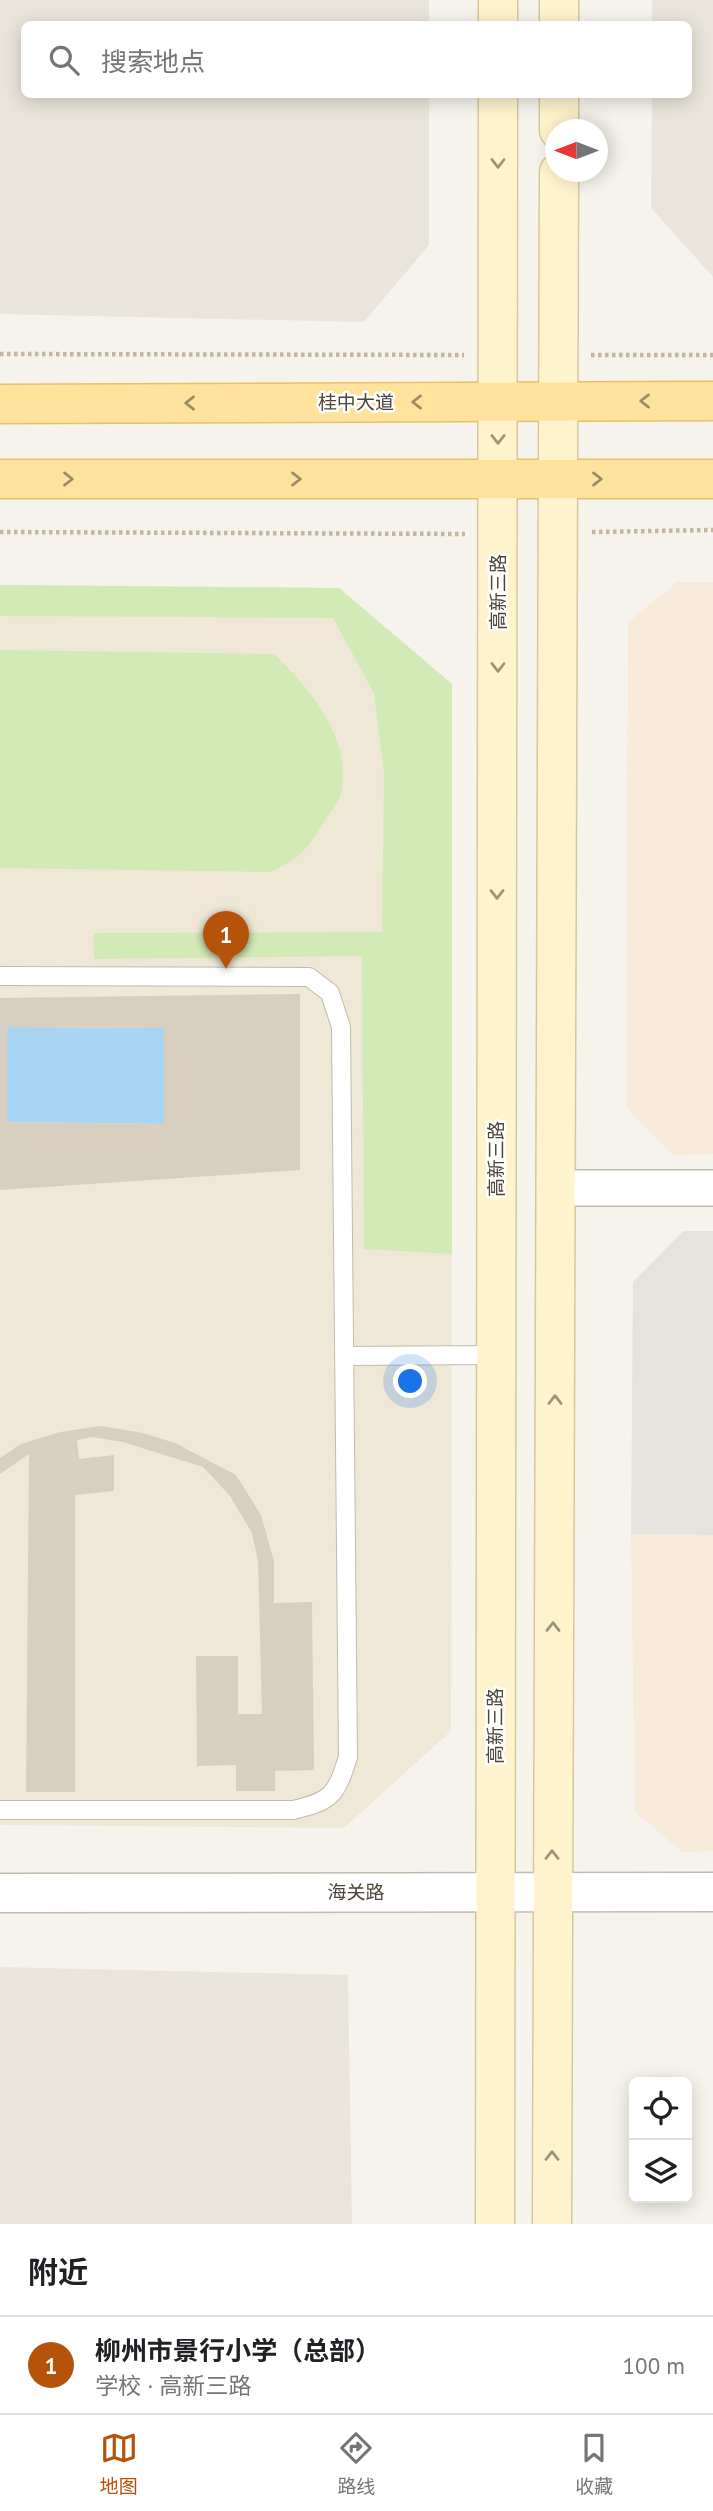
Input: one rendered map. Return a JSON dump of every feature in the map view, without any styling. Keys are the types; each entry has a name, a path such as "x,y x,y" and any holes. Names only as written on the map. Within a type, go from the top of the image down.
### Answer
{"main road":[{"path":"498,0 498,21"},
{"path":"559,0 559,21"},
{"name":"高新三路","path":"495,2224 498,98"},
{"path":"559,98 559,119"},
{"path":"552,2224 551,1892 559,182"},
{"name":"桂中大道","path":"0,404 713,401"},
{"path":"0,480 713,480"}],"street":[{"path":"556,1188 713,1188"},
{"name":"海关路","path":"0,1893 713,1892"}],"lane":[{"path":"0,976 309,977 330,993 341,1027 348,1757 339,1787 323,1803 293,1810 0,1810"},
{"path":"344,1356 496,1355"}],"path":[{"path":"0,355 498,355"},
{"path":"558,355 713,355"},
{"path":"558,532 713,530"},
{"path":"0,532 498,534"}],"shaded area":[{"path":"0,0 429,0 429,21 21,21 21,98 429,98 429,245 364,322 0,314"},
{"path":"652,0 713,0 713,277 651,208 652,98 692,98 692,21 652,21"},
{"path":"677,582 713,582 713,1154 673,1155 626,1107 628,623"},
{"path":"0,585 339,588 452,684 451,1731 344,1828 0,1825"},
{"path":"683,1231 713,1231 713,1535 631,1534 633,1282"},
{"path":"631,1534 713,1535 713,1851 683,1852 635,1812"},
{"path":"0,1967 348,1975 352,2224 0,2224"}],"green space":[{"path":"0,585 339,588 452,684 452,1254 364,1249 362,956 94,959 93,933 382,932 384,773 374,693 333,618 0,616"},
{"path":"0,650 274,654 314,699 335,735 343,774 340,797 308,846 290,862 271,872 0,868"}],"water":[{"path":"7,1027 164,1028 164,1124 7,1122"}],"building":[{"path":"300,994 300,1170 0,1190 0,998","holes":["7,1027 164,1028 164,1124 7,1122"]},
{"path":"101,1426 143,1433 175,1443 236,1475 261,1515 274,1561 274,1603 312,1602 314,1770 275,1771 275,1791 236,1791 236,1765 197,1766 196,1656 238,1656 238,1714 262,1714 258,1561 252,1533 230,1496 203,1467 123,1442 91,1437 77,1440 79,1459 114,1455 114,1491 75,1495 75,1792 26,1792 29,1454 0,1474 0,1458 21,1444 60,1432"}],"place":[{"name":"柳州市景行小学（总部）","path":"226,969"}]}
